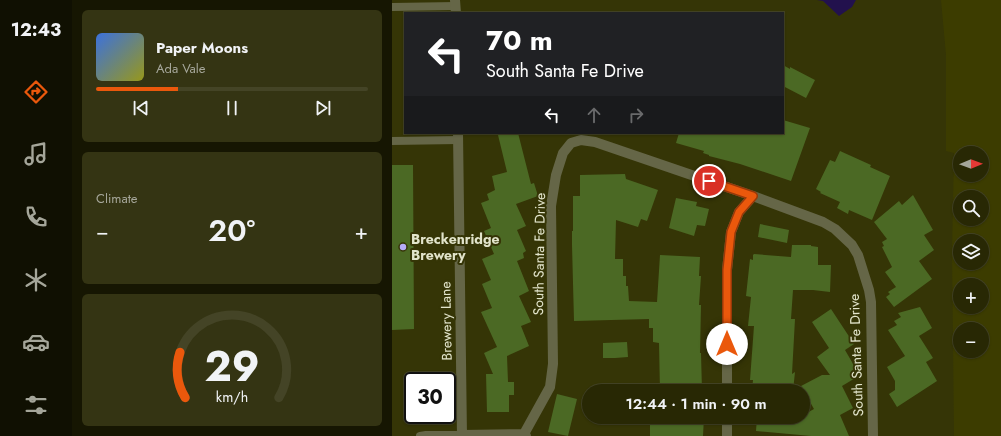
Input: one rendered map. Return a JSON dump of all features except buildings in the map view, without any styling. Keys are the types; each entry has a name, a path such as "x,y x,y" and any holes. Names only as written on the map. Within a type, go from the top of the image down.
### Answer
{"street":[{"name":"Brewery Lane","path":"458,136 462,435"},
{"name":"South Santa Fe Drive","path":"462,435 525,435 550,387 553,364 551,206 556,175 563,153 571,143 581,140 595,142 753,196 823,222 835,229 852,245 858,255 869,290 871,302 873,436"},
{"path":"727,384 727,270 731,232 739,212 753,196"},
{"path":"727,424 727,436"}],"lane":[{"path":"392,7 456,6"},
{"path":"392,141 458,136"},
{"path":"420,436 462,435"}],"shaded area":[{"path":"817,0 856,0 852,7 839,16 823,1"},
{"path":"941,0 1001,0 1001,436 954,436 953,358 989,358 989,322 953,322 953,344 952,251 953,202 953,226 989,226 989,190 953,190 953,182 989,182 989,146 953,146 953,153 946,151 946,55"}],"place":[{"name":"Breckenridge Brewery","path":"403,247"}],"route":[{"path":"709,181 753,196 739,212 731,232 727,270 727,344"}]}
